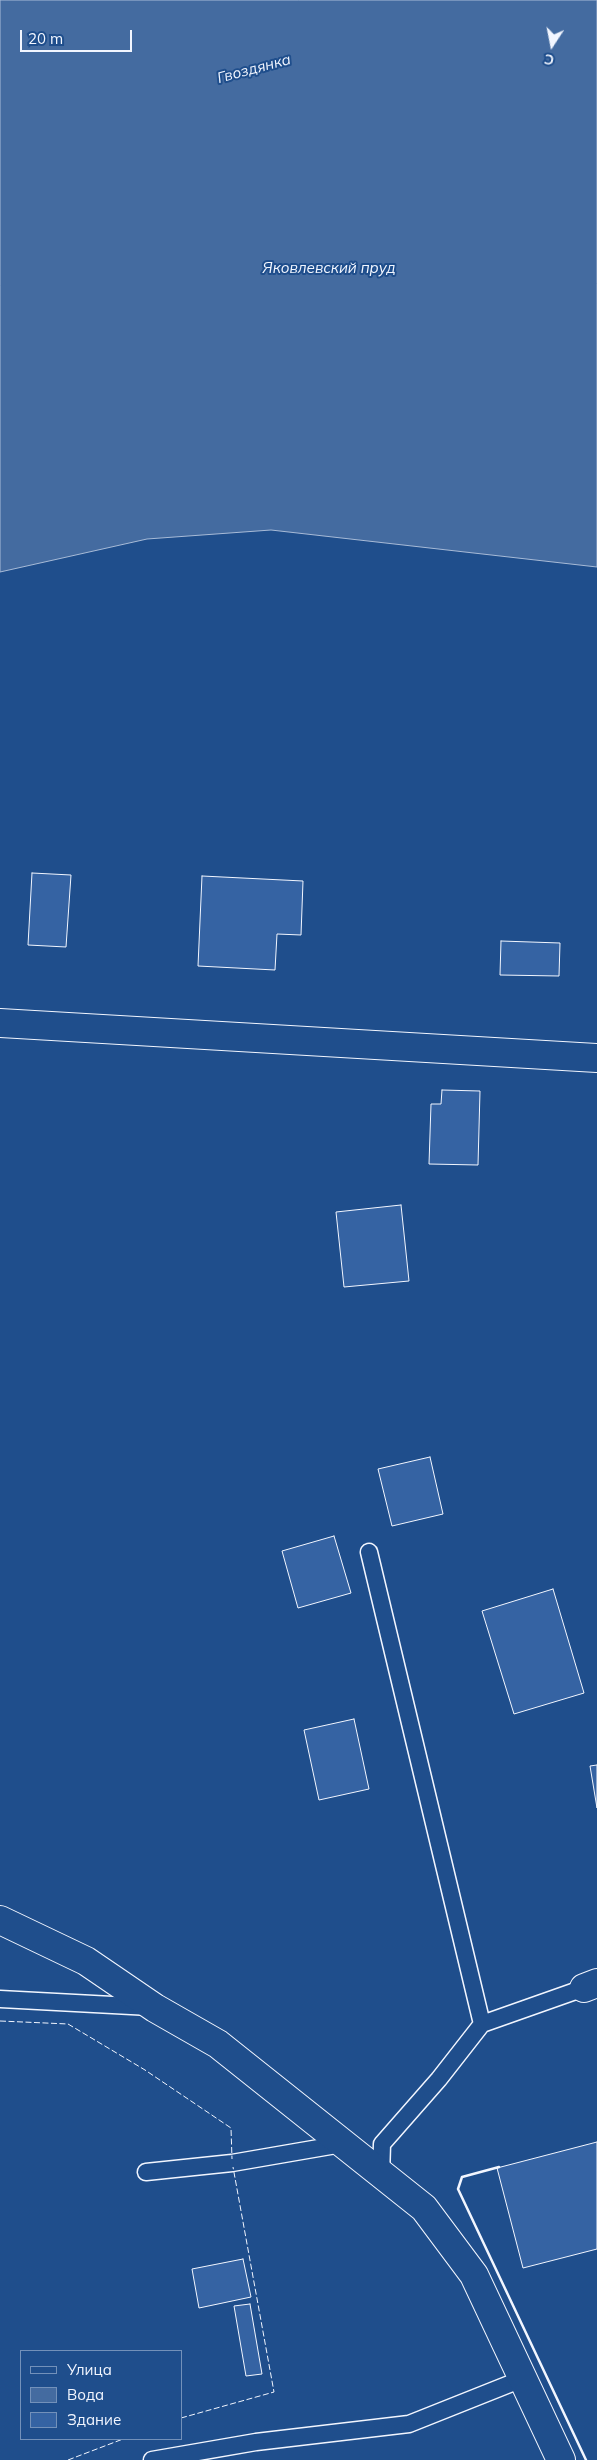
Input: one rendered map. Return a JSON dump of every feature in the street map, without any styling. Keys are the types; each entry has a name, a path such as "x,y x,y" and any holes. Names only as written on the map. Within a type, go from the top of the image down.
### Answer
{"street":[{"path":"0,1024 597,1058"},
{"path":"0,1920 86,1961 154,2008 218,2044 381,2176 424,2208 474,2275 561,2460"}],"lane":[{"path":"369,1552 482,2024"},
{"path":"381,2176 382,2144 439,2079 482,2024 593,1986"},
{"path":"0,1999 154,2008"},
{"path":"146,2172 232,2163 342,2144"},
{"path":"152,2460 256,2442 409,2424 522,2379"}],"water":[{"name":"Яковлевский пруд","path":"0,0 597,0 597,567 271,530 147,539 0,572"}],"building":[{"path":"32,873 71,875 66,947 28,945"},
{"path":"202,876 303,881 301,935 277,934 275,970 198,966"},
{"path":"501,941 560,943 559,976 500,975"},
{"path":"442,1090 480,1091 478,1165 429,1164 431,1104 441,1104"},
{"path":"401,1205 409,1281 344,1287 336,1212"},
{"path":"430,1457 443,1514 392,1526 378,1469"},
{"path":"334,1536 351,1593 298,1608 282,1551"},
{"path":"553,1589 584,1693 514,1714 482,1611"},
{"path":"354,1719 369,1789 319,1800 304,1730"},
{"path":"597,1765 597,1808 590,1766"},
{"path":"597,2142 597,2249 523,2268 497,2168"},
{"path":"243,2259 251,2297 199,2308 192,2269"},
{"path":"250,2304 262,2374 246,2376 234,2306"}],"fence":[{"path":"0,2021 68,2024 145,2070 231,2128 232,2159"},
{"path":"182,2418 274,2392 233,2167"},
{"path":"68,2460 120,2440"}],"wall":[{"path":"499,2167 462,2177 458,2189 586,2460"}],"water label":[{"name":"Гвоздянка","path":"254,69"}]}
